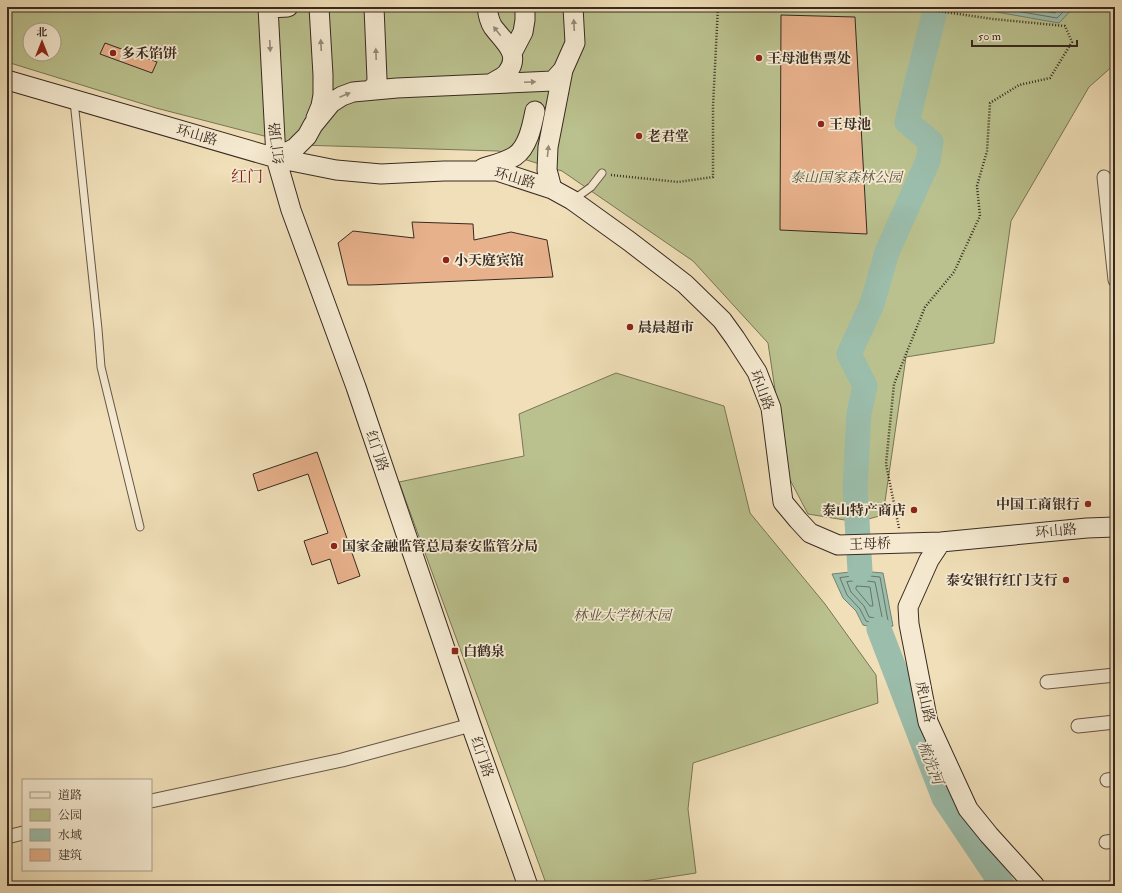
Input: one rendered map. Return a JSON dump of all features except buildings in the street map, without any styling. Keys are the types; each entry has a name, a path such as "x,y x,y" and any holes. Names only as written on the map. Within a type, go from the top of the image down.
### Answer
{"main road":[{"path":"268,8 288,7"},
{"path":"276,158 295,148 307,136 321,106 323,95 323,75 319,7"},
{"path":"370,90 376,85 377,79 374,7"},
{"path":"487,7 488,17 512,53 513,63 506,74 492,84"},
{"path":"512,53 523,32 525,7"},
{"path":"552,189 547,170 548,148 563,70 575,43 573,7"},
{"name":"红门路","path":"268,8 276,158 291,210 356,387 471,725 528,886"},
{"path":"313,125 331,103 342,96 354,92 553,81 563,70"},
{"name":"环山路","path":"7,80 276,158 336,170 381,174 497,171 552,189 572,200 685,284 722,320 757,372 771,408 783,502 810,533 838,545"},
{"path":"476,171 516,155 525,144 532,127 536,111"},
{"name":"环山路","path":"902,542 940,542 1087,528 1115,528"},
{"name":"王母桥","path":"838,545 902,542"},
{"name":"虎山路","path":"940,542 929,560 908,607 909,624 928,722 968,809 989,835 1035,886"}],"street":[{"path":"1104,177 1115,280"},
{"path":"1047,682 1115,675"},
{"path":"1078,726 1115,722"},
{"path":"152,800 342,760 471,725"},
{"path":"7,837 22,833"}],"lane":[{"path":"74,99 101,367 140,527"},
{"path":"572,200 591,187 602,173"}],"path":[{"path":"602,173 678,182 714,177 713,106 718,7"},
{"path":"902,542 886,464 894,384 925,307 954,272 980,216 977,186 987,151 990,103 1019,85 1050,78 1072,42 1065,26 924,10 910,7"}],"green space":[{"name":"泰山国家森林公园","path":"7,7 1115,7 1115,64 1089,87 1011,221 994,343 906,357 883,515 857,522 808,514 788,476 768,343 693,261 562,171 498,151 299,145 156,108 7,62"},
{"name":"林业大学树木园","path":"616,373 724,406 750,513 825,604 876,675 878,703 693,763 688,809 696,873 611,886 547,886 399,482 524,456 519,414"}],"water":[{"path":"968,7 1074,7 1059,23"},
{"path":"860,571 883,573 893,626 879,629 863,625 856,611 843,598 832,574"}],"waterway":[{"path":"860,571 855,488 859,413 865,386 849,354 872,304 887,252 928,161 931,142 907,122 936,7"},
{"name":"梳洗河","path":"879,629 944,798 1003,886"}],"place":[{"name":"多禾馅饼","path":"113,53"},
{"name":"王母池售票处","path":"759,58"},
{"name":"王母池","path":"821,124"},
{"name":"老君堂","path":"639,136"},
{"name":"小天庭宾馆","path":"446,260"},
{"name":"晨晨超市","path":"630,327"},
{"name":"中国工商银行","path":"1088,504"},
{"name":"泰山特产商店","path":"914,510"},
{"name":"国家金融监管总局泰安监管分局","path":"334,546"},
{"name":"泰安银行红门支行","path":"1066,580"},
{"name":"白鹤泉","path":"455,651"}],"district":[{"name":"红门","path":"247,177"}]}
